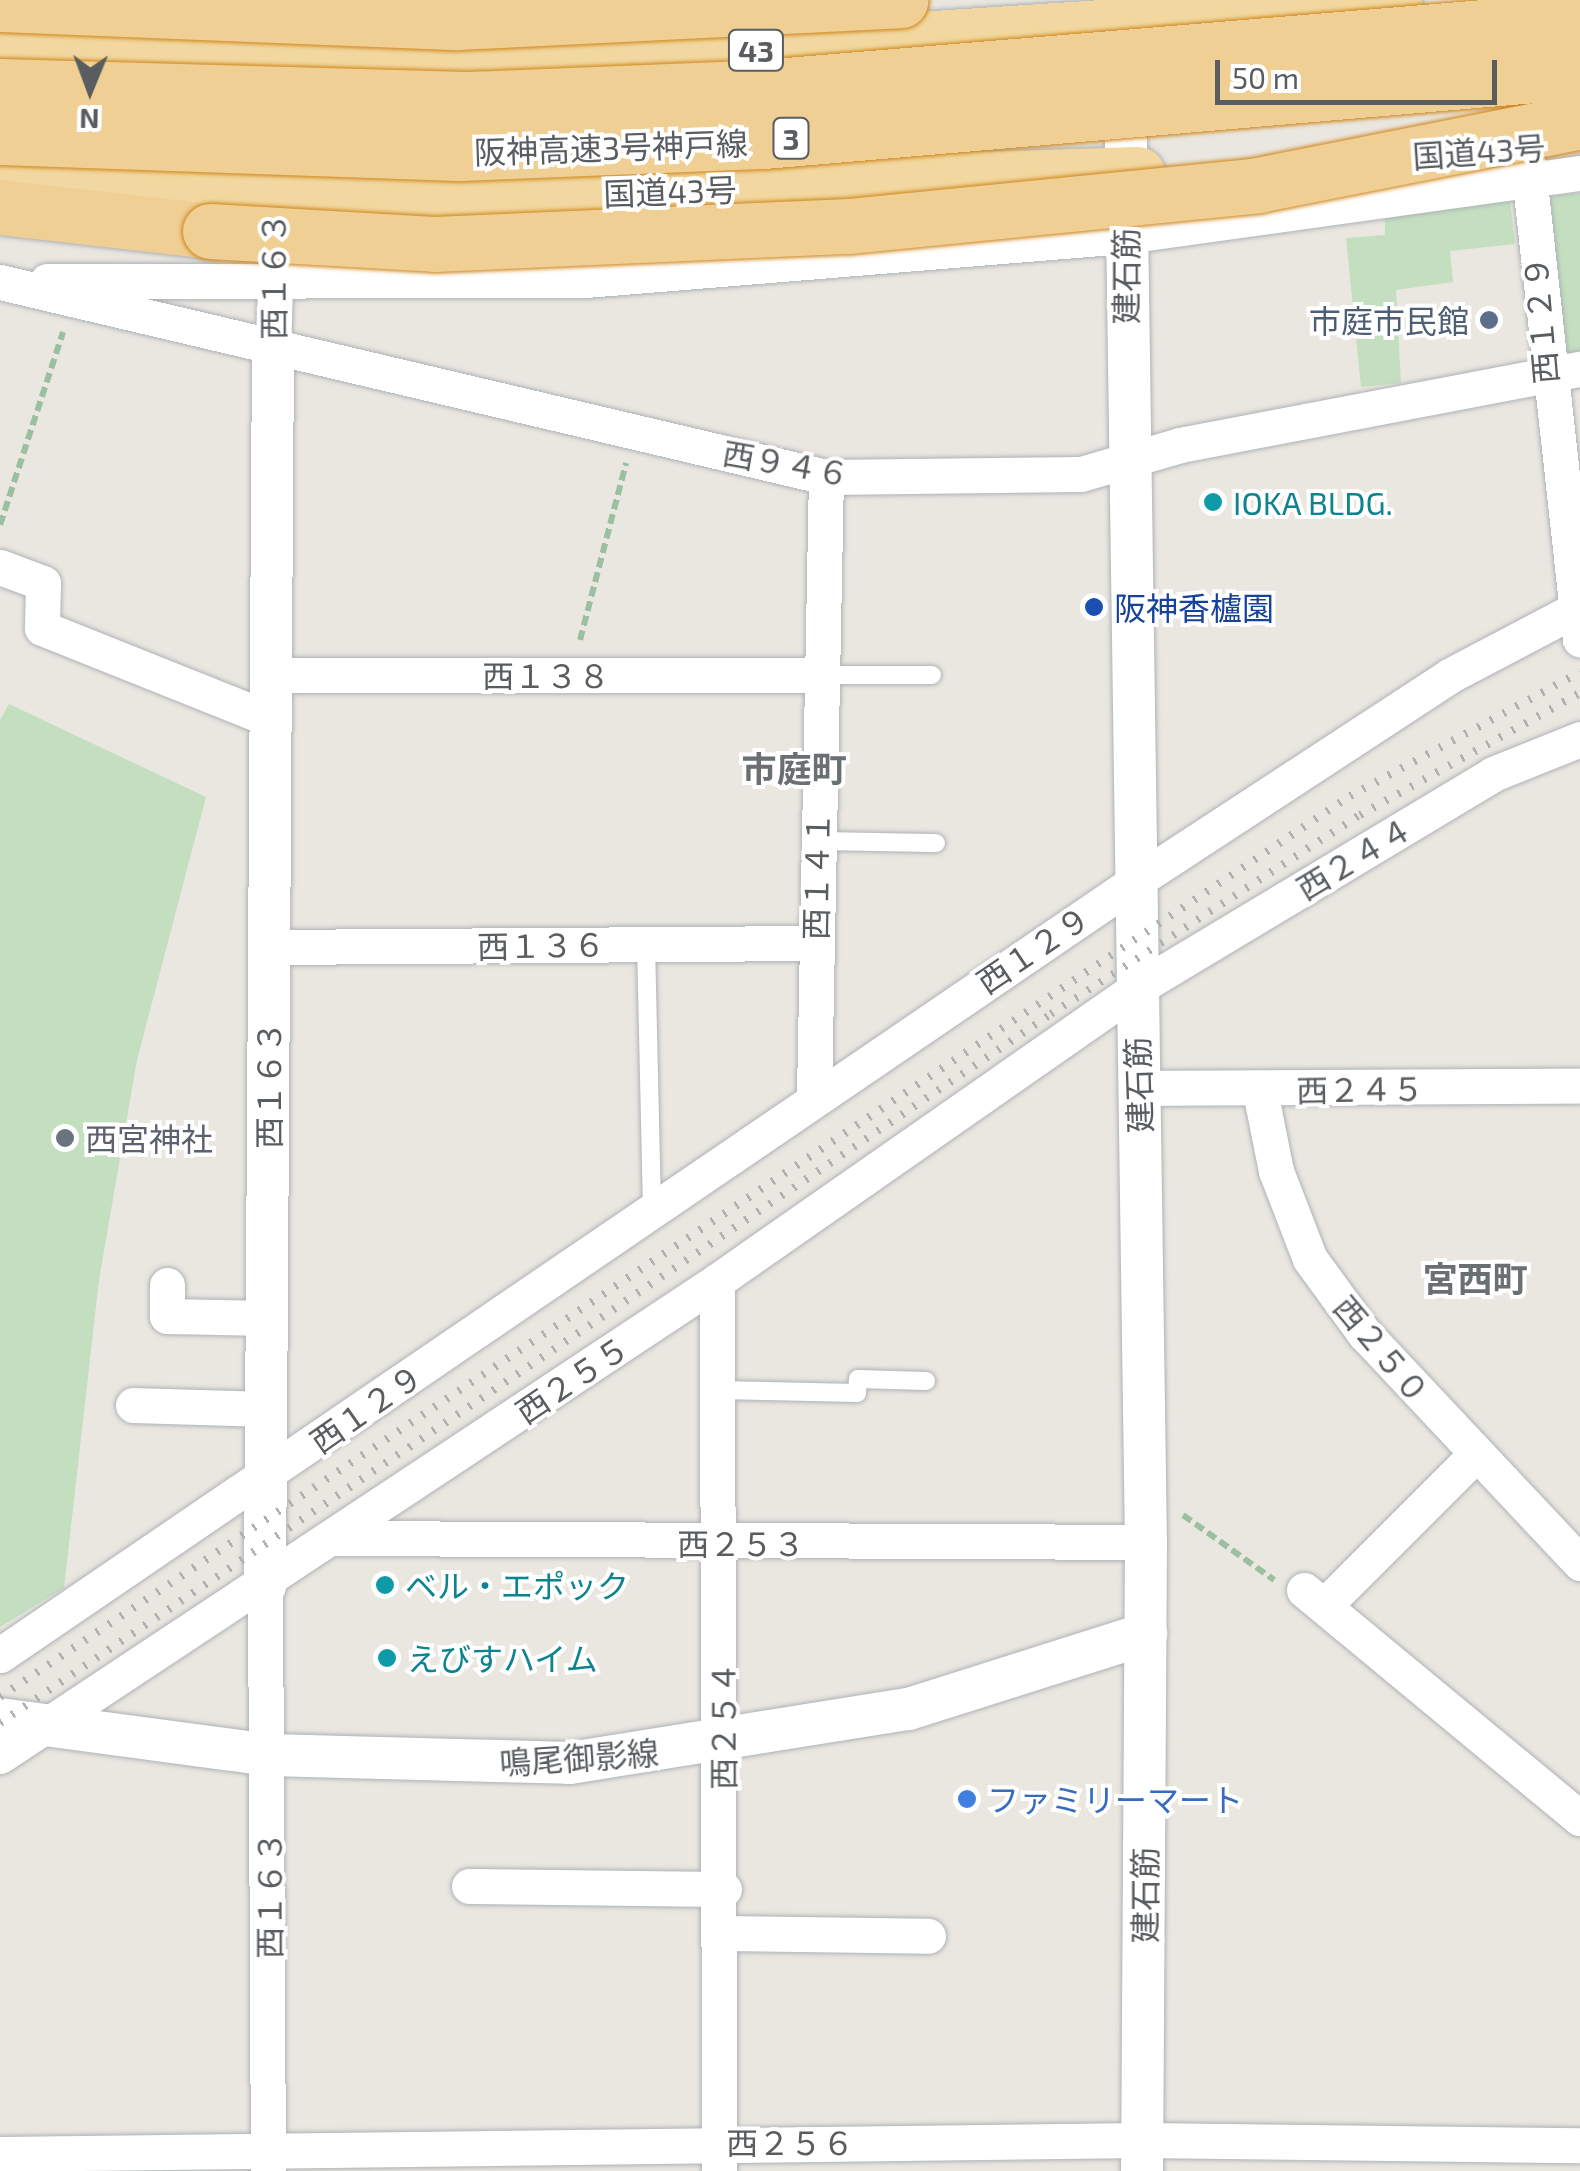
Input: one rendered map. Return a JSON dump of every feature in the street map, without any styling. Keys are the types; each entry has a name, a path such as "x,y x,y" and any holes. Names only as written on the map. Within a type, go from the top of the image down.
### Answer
{"highway":[{"path":"0,4 457,22 900,0"},
{"name":"43","path":"0,52 536,64 1126,13 1511,0"},
{"name":"阪神高速3号神戸線","path":"0,86 467,99 763,87 1580,19"},
{"name":"阪神高速3号神戸線","path":"0,137 463,153 745,142 1580,72"},
{"path":"5,207 210,231 434,244 850,226 1258,185 1580,121"},
{"name":"国道43号","path":"5,207 1526,163 1580,143"}],"street":[{"name":"西１６３","path":"268,0 276,278 265,1479 268,2161"},
{"name":"西１２９","path":"0,1655 265,1479 814,1094 1449,676 1576,626 1544,374 1511,0"},
{"name":"建石筋","path":"1126,13 1124,236 1132,883 1146,1542 1142,2156"},
{"path":"0,282 276,278 586,280 1124,236 1526,163 1580,173"},
{"name":"西９４６","path":"0,282 273,350 826,477 1082,474 1128,460 1580,369"},
{"name":"西１４１","path":"814,1094 819,674 826,477"},
{"path":"0,567 43,583 42,628 272,720"},
{"name":"西１３８","path":"273,675 819,674"},
{"name":"西２４４","path":"1134,990 1493,774 1580,740"},
{"name":"西１３６","path":"268,948 814,942"},
{"name":"西２５５","path":"0,1756 265,1586 717,1281 1134,990"},
{"name":"西２４５","path":"1139,1088 1580,1086"},
{"name":"西２５０","path":"1260,1090 1276,1172 1310,1260 1474,1456 1580,1562"},
{"name":"西２５４","path":"717,1281 724,1744 719,2157"},
{"path":"166,1285 166,1316 268,1318"},
{"path":"133,1405 266,1409"},
{"path":"1474,1456 1314,1598 1580,1818"},
{"name":"西２５３","path":"336,1538 721,1544 1146,1542"},
{"name":"鳴尾御影線","path":"0,1719 269,1756 570,1763 724,1744 909,1709 1146,1634"},
{"path":"469,1886 724,1889"},
{"path":"724,1933 928,1936"},
{"name":"西２５６","path":"0,2154 268,2161 1142,2156 1580,2145"}],"lane":[{"path":"819,674 932,675"},
{"path":"816,840 936,843"},
{"path":"646,944 652,1208"},
{"path":"720,1390 857,1392 858,1379 926,1380"}],"path":[{"path":"0,525 46,404 71,300"},
{"path":"571,675 634,434"},
{"path":"1145,1488 1288,1590 1314,1598"}],"green space":[{"path":"1580,193 1580,353 1561,353 1545,197"},
{"path":"1510,200 1515,244 1450,251 1453,282 1396,290 1401,383 1361,387 1346,238 1385,235 1385,218"},
{"name":"西宮神社","path":"9,704 206,797 137,1060 99,1280 64,1588 0,1627 0,720"}],"railway":[{"path":"0,1697 1350,796 1580,672"},
{"path":"0,1723 1051,1014 1360,815 1580,693"}],"place":[{"name":"市庭市民館","path":"1489,320"},
{"name":"IOKA BLDG.","path":"1213,502"},
{"name":"阪神香櫨園","path":"1094,607"},
{"name":"西宮神社","path":"65,1138"},
{"name":"ベル・エポック","path":"385,1585"},
{"name":"えびすハイム","path":"387,1658"},
{"name":"ファミリーマート","path":"967,1799"}],"district":[{"name":"市庭町","path":"794,768"},
{"name":"宮西町","path":"1475,1278"}]}
